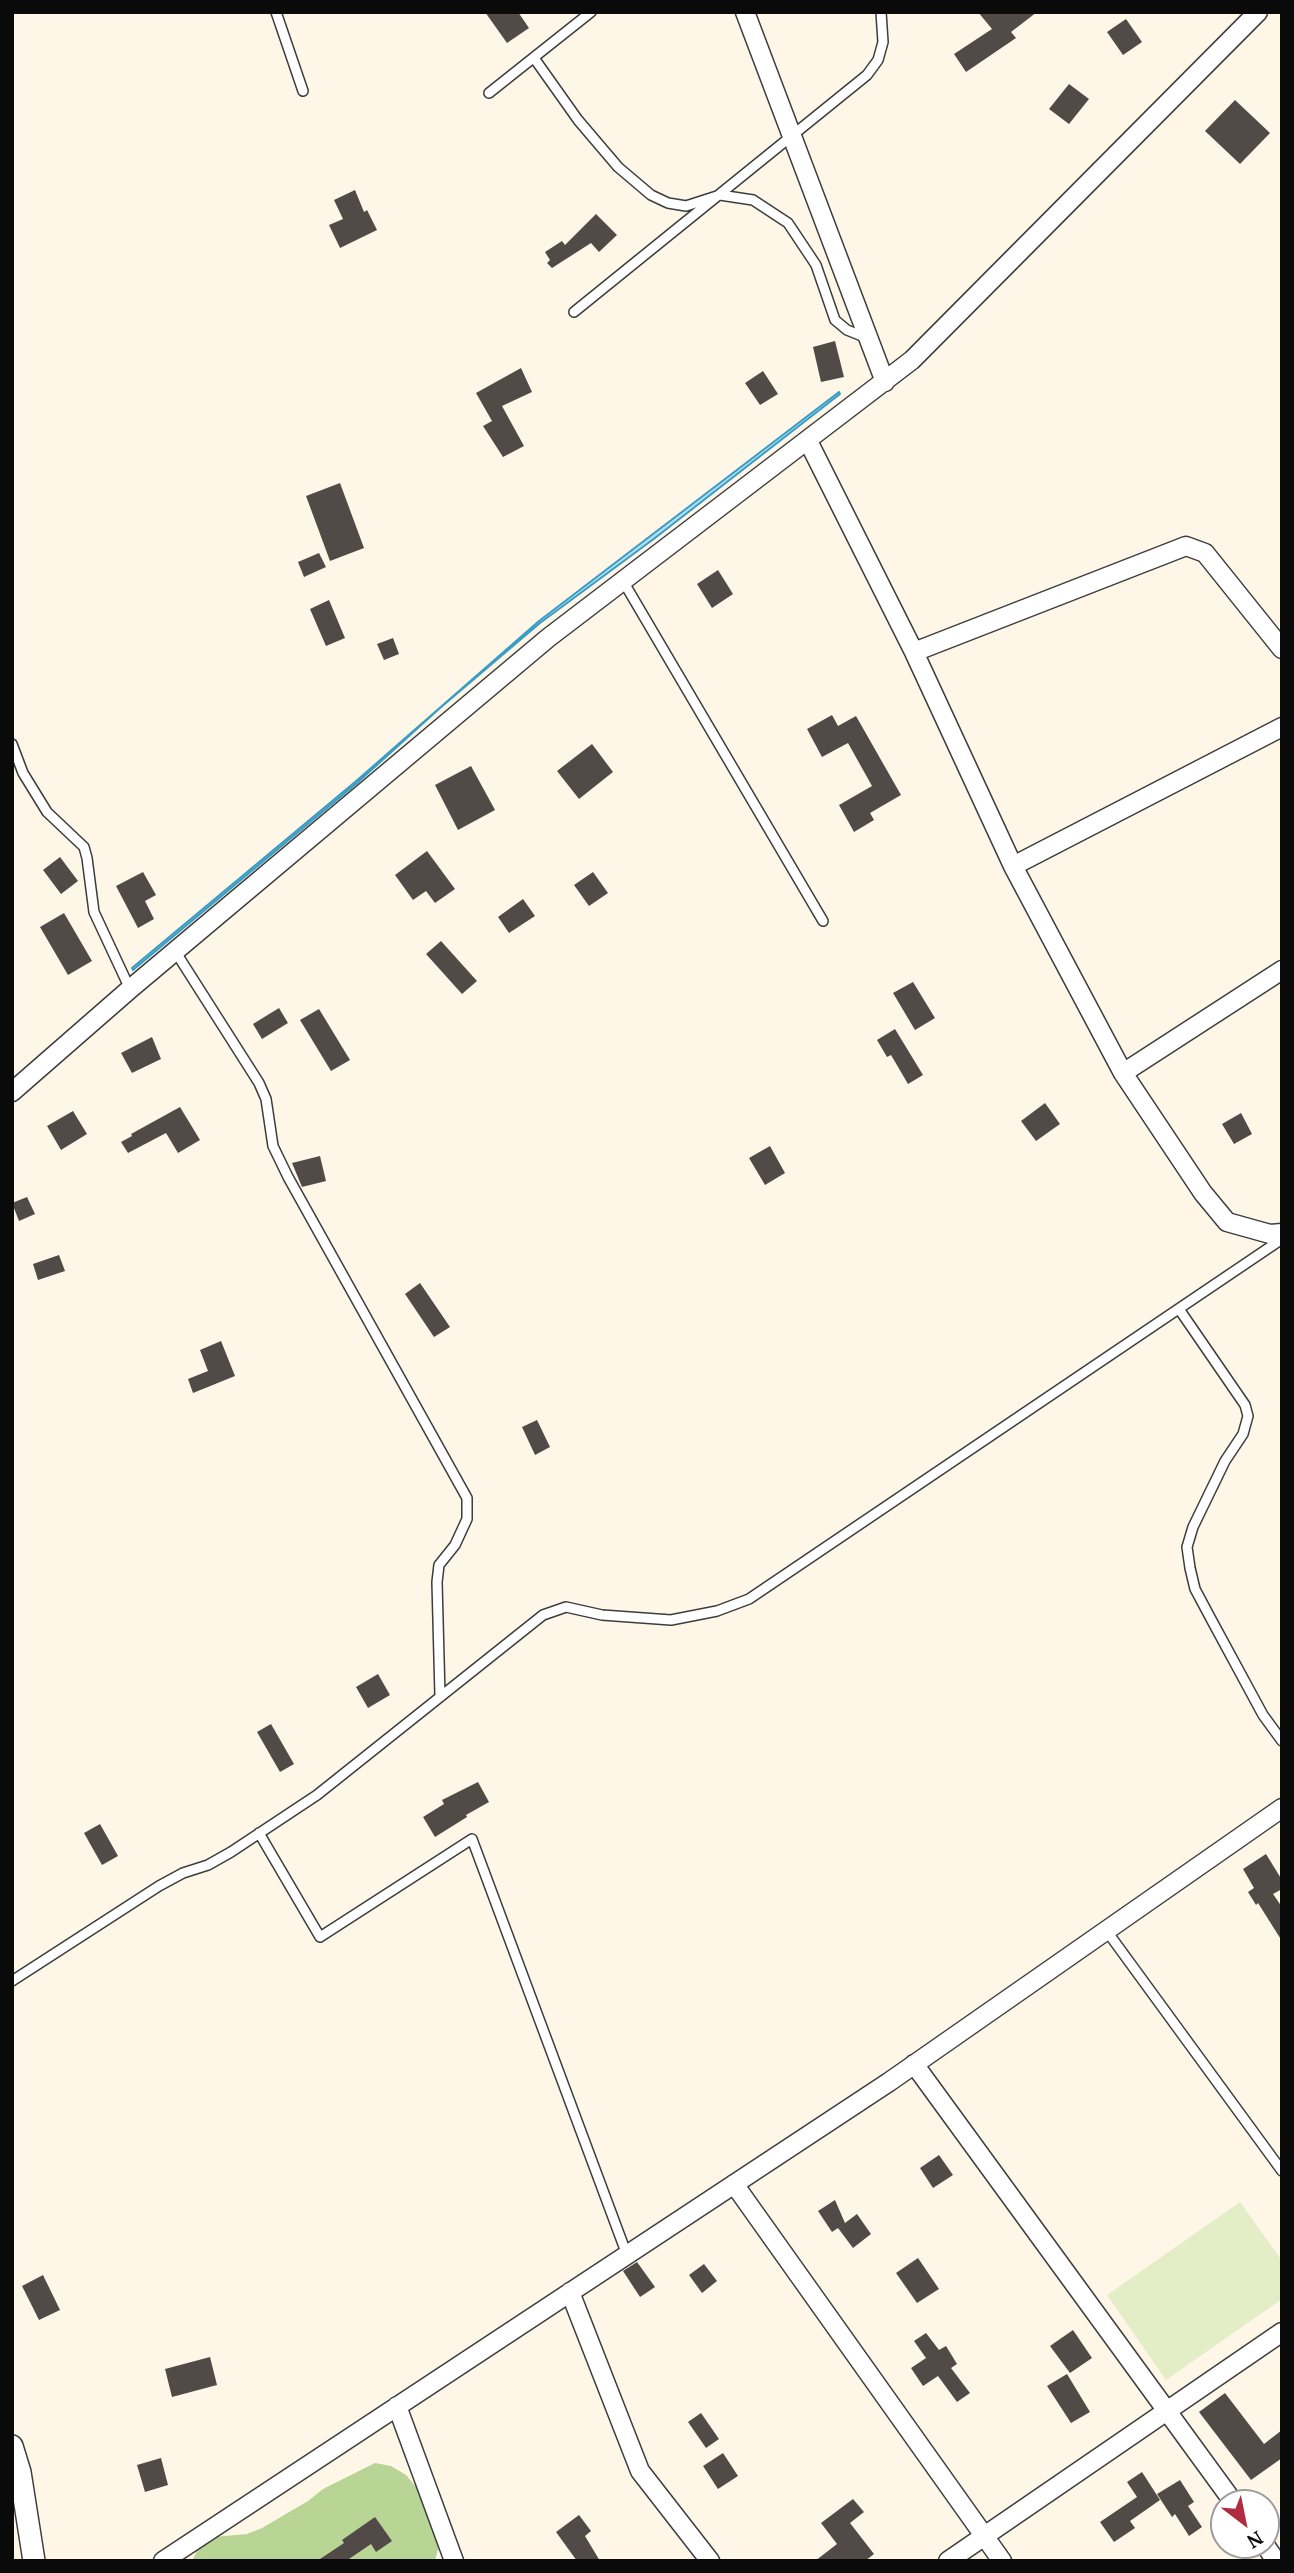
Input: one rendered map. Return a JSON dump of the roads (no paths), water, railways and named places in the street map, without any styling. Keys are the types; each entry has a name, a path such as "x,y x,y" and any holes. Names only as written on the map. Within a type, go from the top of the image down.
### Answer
{"street":[{"path":"745,12 885,382"},
{"path":"12,1091 548,638 912,360 1258,12"},
{"path":"808,441 914,652 1013,866 1123,1073 1203,1193 1227,1222 1270,1234 1282,1233"},
{"path":"914,652 1186,546 1205,552 1282,649"},
{"path":"1013,866 1282,727"},
{"path":"1123,1073 1282,970"},
{"path":"163,2561 914,2064 1282,1808"},
{"path":"914,2064 1224,2489"},
{"path":"734,2184 1002,2561"},
{"path":"570,2292 640,2471 710,2561"},
{"path":"948,2561 1282,2332"},
{"path":"397,2406 454,2561"},
{"path":"12,2446 20,2472 34,2561"}],"lane":[{"path":"276,12 303,91"},
{"path":"489,93 591,12"},
{"path":"574,312 867,75 878,60 883,42 881,12"},
{"path":"534,58 579,120 618,167 651,195 668,204 686,206 720,195 753,200 788,223 816,265 835,320 847,330 869,339"},
{"path":"623,582 823,921"},
{"path":"12,744 23,774 47,812 84,847 94,912 130,989"},
{"path":"175,951 259,1083 265,1099 273,1146 288,1177 467,1498 467,1519 455,1545 439,1565 440,1696"},
{"path":"12,1981 159,1886 183,1873 208,1865 317,1795 543,1615 566,1607 602,1615 671,1620 717,1611 749,1599 1282,1239"},
{"path":"1179,1309 1245,1405 1248,1416 1242,1434 1225,1461 1193,1527 1187,1547 1192,1578 1195,1589 1256,1703 1282,1741"},
{"path":"259,1833 320,1937 471,1839 627,2255"},
{"path":"1106,1930 1282,2171"}],"water":[{"path":"839,392 840,394 655,538 540,623 357,783 133,970 132,968 355,782 539,621"}]}
